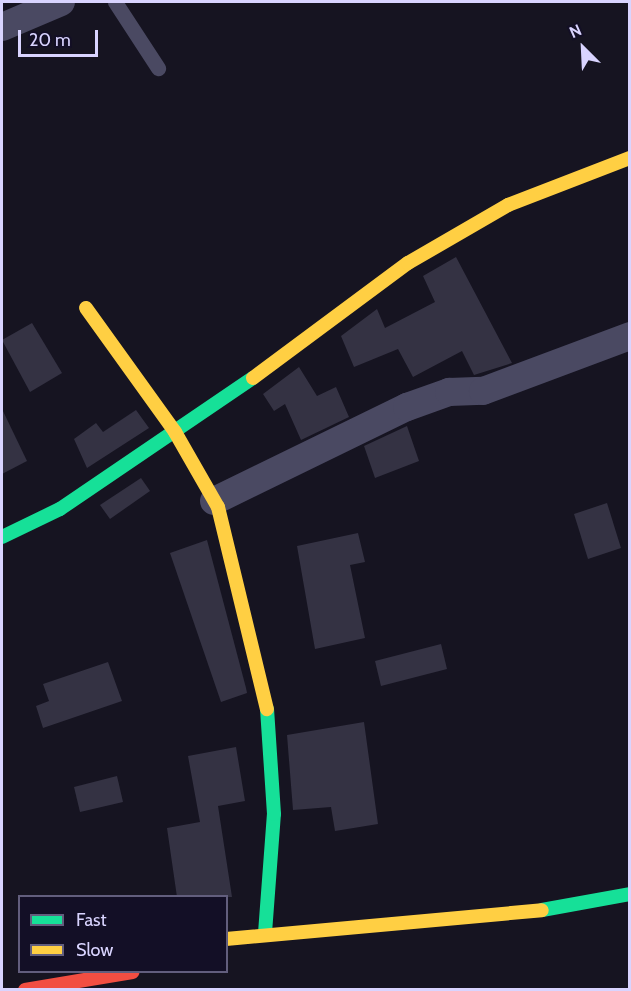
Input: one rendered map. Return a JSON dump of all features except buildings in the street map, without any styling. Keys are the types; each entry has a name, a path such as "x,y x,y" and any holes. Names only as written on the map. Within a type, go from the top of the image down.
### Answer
{"street":[{"path":"2,27 61,2"},
{"path":"2,537 60,509 175,432 408,263 508,205 630,158"},
{"path":"86,308 175,432 214,501 265,684 274,814 265,933"},
{"path":"214,501 407,407 449,392 483,391 630,336"},
{"path":"228,939 265,933 522,913 630,894"},
{"path":"25,990 127,973"}],"lane":[{"path":"115,2 158,68"}],"traffic: fast":[{"path":"2,537 60,509 253,378"},
{"path":"265,933 274,814 267,709"},
{"path":"542,910 630,894"}],"traffic: slow":[{"path":"253,378 408,263 508,205 630,158"},
{"path":"86,308 175,432 218,507 267,709"},
{"path":"228,939 542,910"}],"traffic: jam":[{"path":"25,990 127,973"}]}
